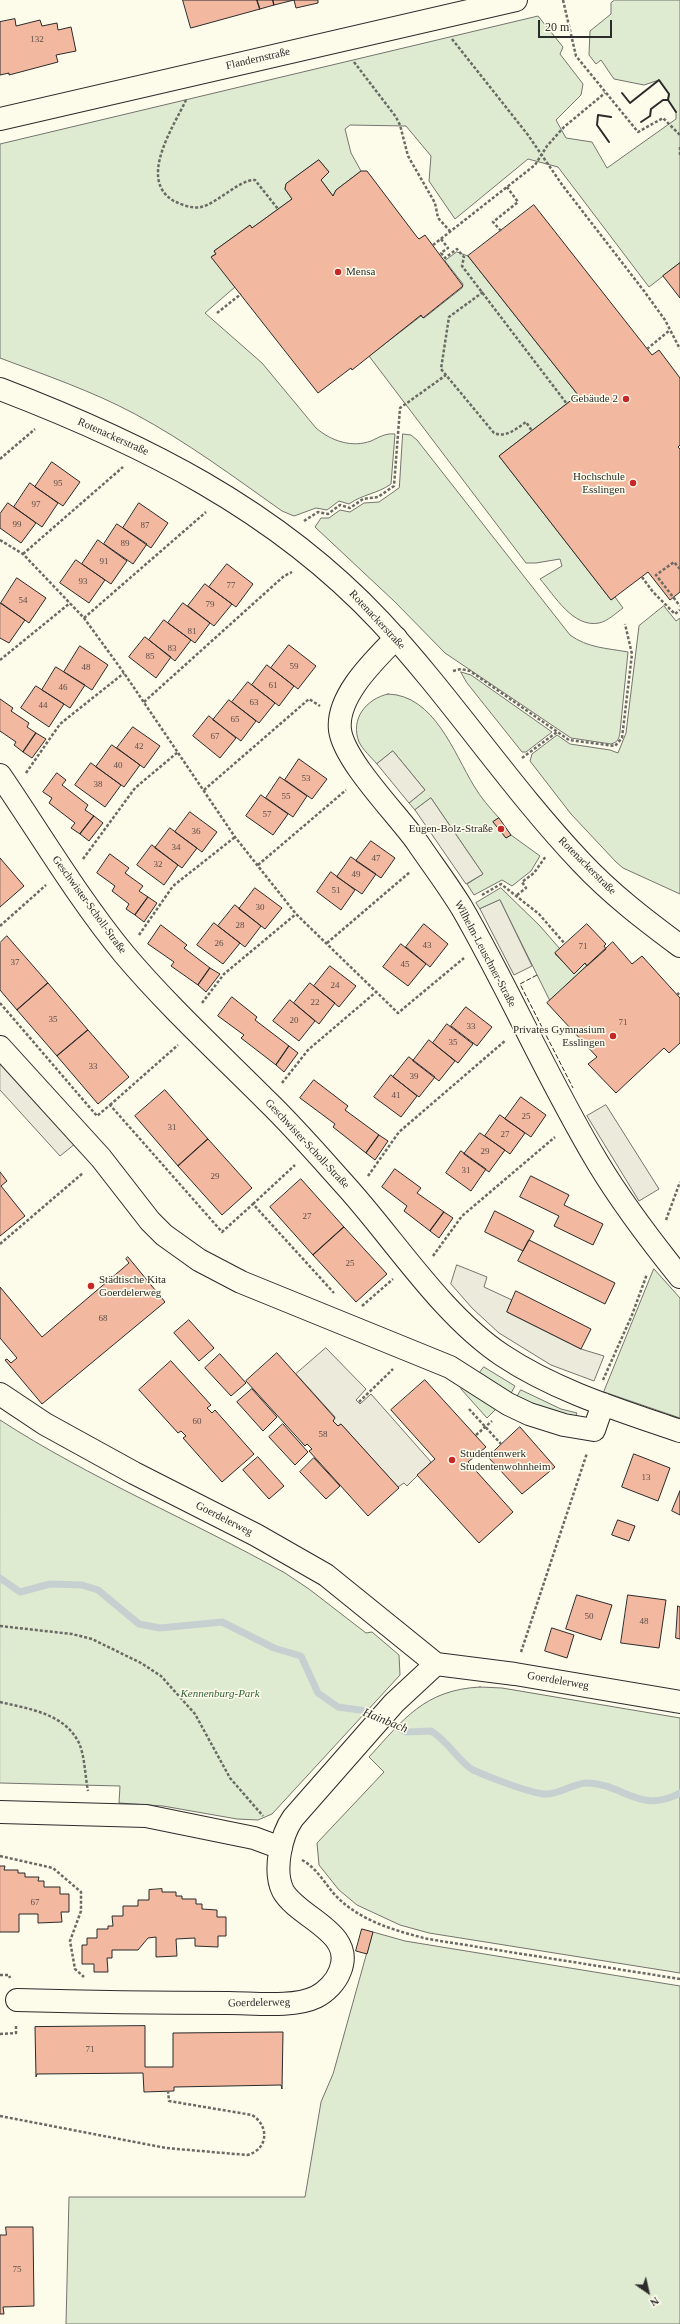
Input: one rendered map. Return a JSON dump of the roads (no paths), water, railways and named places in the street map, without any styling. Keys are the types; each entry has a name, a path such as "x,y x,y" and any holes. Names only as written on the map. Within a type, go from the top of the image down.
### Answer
{"street":[{"name":"Flandernstraße","path":"0,119 516,0"},
{"name":"Rotenackerstraße","path":"0,389 134,445 177,467 247,508 288,538 353,594 396,638 582,864 624,903 680,946"},
{"name":"Wilhelm-Leuschner-Straße","path":"396,638 361,676 350,694 340,717 342,740 354,761 408,828 448,885 481,944 591,1152 619,1197 680,1277"},
{"name":"Geschwister-Scholl-Straße","path":"0,775 88,907 125,955 182,1017 313,1148 451,1309 474,1332 502,1354 528,1370 599,1403 680,1431"},
{"path":"0,1047 101,1158 150,1221 169,1239 199,1260 241,1282 450,1367 508,1404 545,1420 584,1430 594,1430 599,1403"},
{"name":"Goerdelerweg","path":"0,1394 46,1424 134,1473 256,1535 326,1575 436,1664 515,1674 680,1702"},
{"path":"0,1812 88,1813 164,1819 254,1838 282,1841 293,1818 394,1703 436,1664"},
{"name":"Goerdelerweg","path":"17,2000 264,2003 296,2002 315,1997 336,1979 343,1964 343,1955 340,1946 330,1932 292,1901 283,1890 280,1875 282,1841"}],"waterway":[{"name":"Hainbach","path":"0,1578 20,1592 50,1584 82,1585 98,1590 139,1624 160,1628 222,1622 274,1648 301,1656 318,1693 338,1707 367,1711 406,1732 431,1731 473,1770 519,1788 538,1793 550,1794 576,1785 587,1783 599,1784 642,1800 654,1801 666,1799 680,1793"}],"place":[{"name":"Mensa","path":"338,272"},
{"name":"Gebäude 2","path":"626,399"},
{"name":"Hochschule Esslingen","path":"633,483"},
{"name":"Eugen-Bolz-Straße","path":"501,829"},
{"name":"Privates Gymnasium Esslingen","path":"613,1036"},
{"name":"Städtische Kita Goerdelerweg","path":"91,1286"},
{"name":"Studentenwerk Studentenwohnheim","path":"452,1460"}],"park label":[{"name":"Kennenburg-Park","path":"220,1694"}]}
